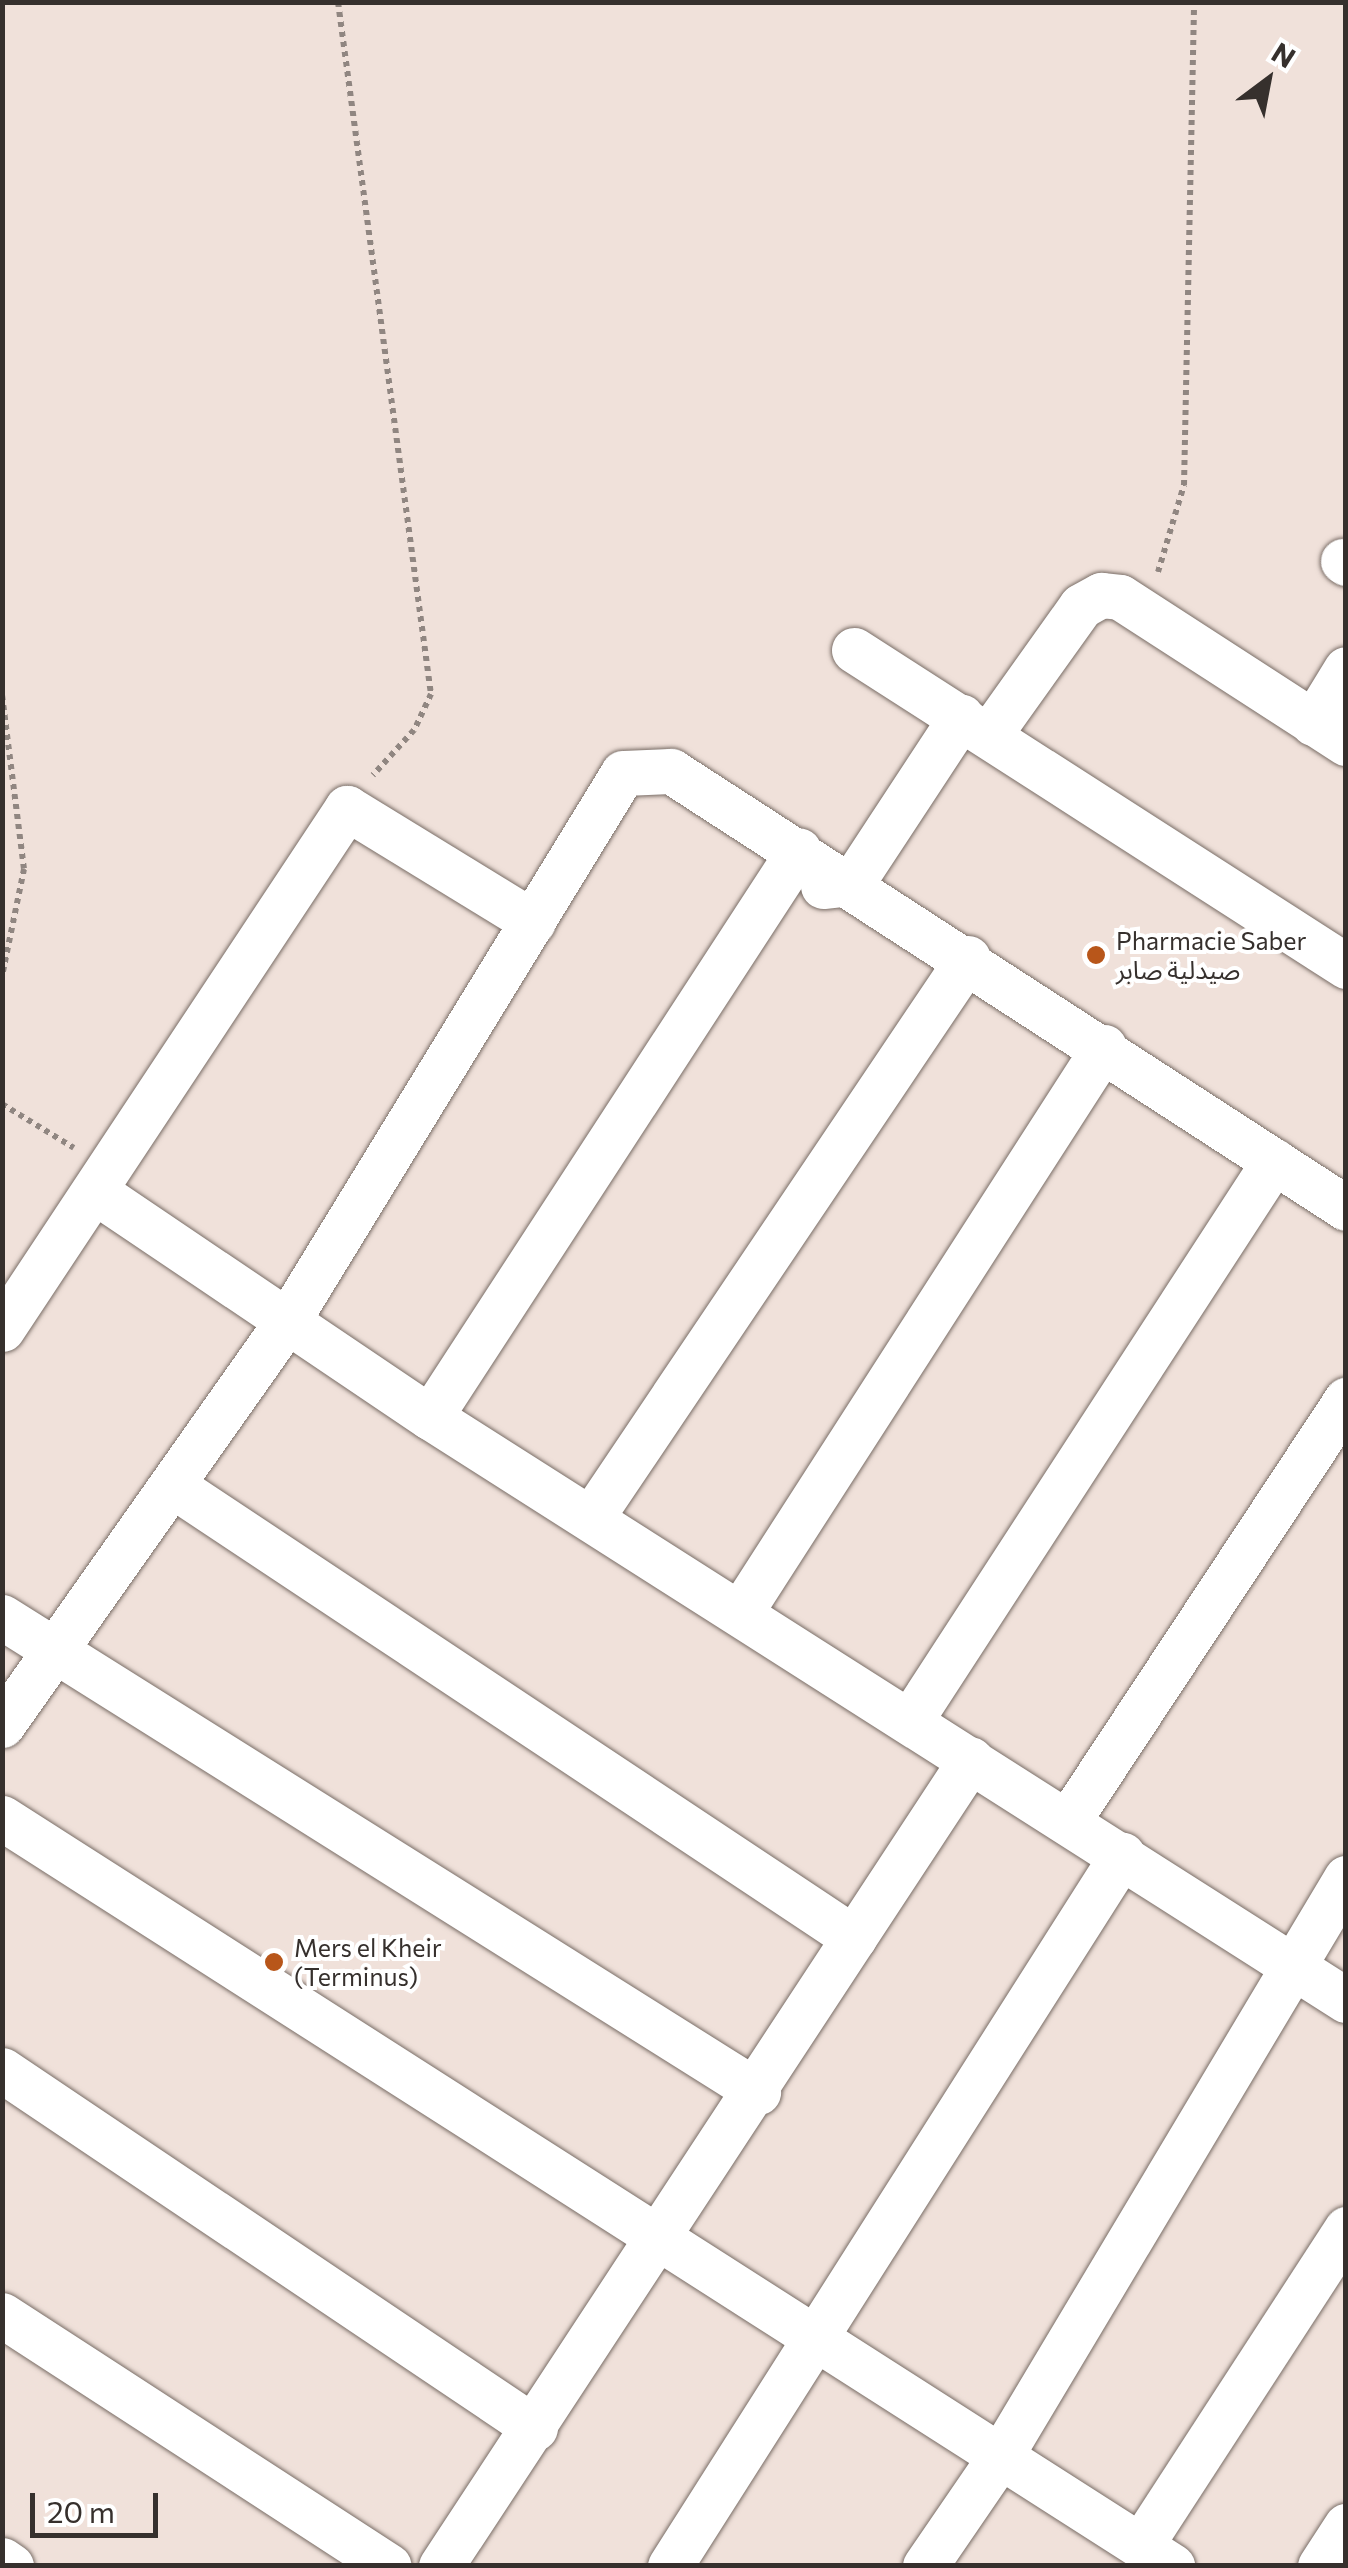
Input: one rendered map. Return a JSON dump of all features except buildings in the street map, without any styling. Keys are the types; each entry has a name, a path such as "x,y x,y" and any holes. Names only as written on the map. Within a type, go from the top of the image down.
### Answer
{"street":[{"path":"772,892 852,883 975,726 1082,606 1101,595 1140,609 1329,733 1346,669"},
{"path":"854,650 1346,966"},
{"path":"2,1725 176,1487 288,1320 623,773 647,765 799,850 1346,1208"},
{"path":"2,1329 347,808 533,922"},
{"path":"430,1417 799,850"},
{"path":"591,1518 968,958"},
{"path":"740,1613 1104,1047"},
{"path":"910,1721 1274,1161"},
{"path":"103,1181 288,1320 430,1417 1346,2000"},
{"path":"1068,1821 1346,1400"},
{"path":"176,1487 854,1938"},
{"path":"2,1618 758,2092"},
{"path":"441,2566 666,2234 971,1759"},
{"path":"2,1818 666,2234 1157,2555 1346,2229"},
{"path":"670,2566 822,2334 1122,1855"},
{"path":"924,2566 1003,2452 1346,1878"},
{"path":"2,2070 535,2428"},
{"path":"2,2315 389,2566"},
{"path":"1320,2566 1346,2526"},
{"path":"2,2560 12,2566"}],"path":[{"path":"338,2 431,694 414,730 347,808"},
{"path":"1140,609 1171,545 1184,486 1194,2"},
{"path":"2,695 24,869 2,976"},
{"path":"2,1104 103,1181"}],"place":[{"name":"Pharmacie Saber صيدلية صابر","path":"1096,955"},
{"name":"Mers el Kheir (Terminus)","path":"274,1962"}]}
